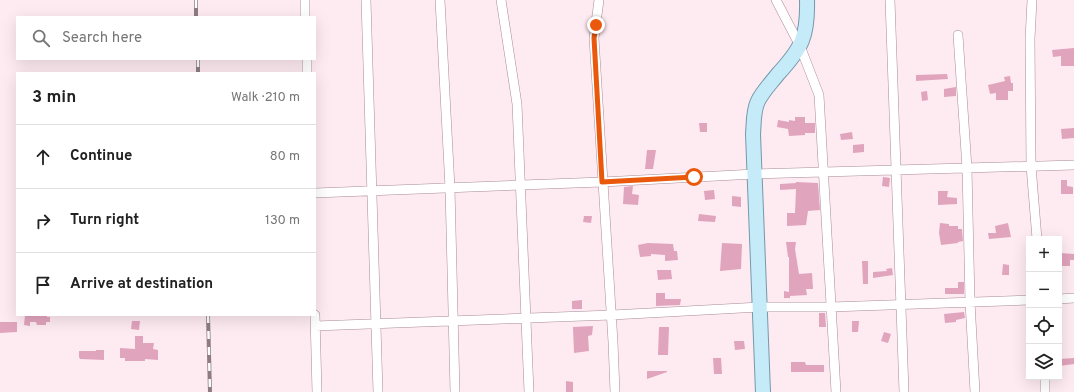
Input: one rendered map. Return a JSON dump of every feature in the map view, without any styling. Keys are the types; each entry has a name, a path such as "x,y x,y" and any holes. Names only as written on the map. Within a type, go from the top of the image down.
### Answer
{"main road":[{"path":"763,392 753,134 754,114 758,101 766,89 790,61 800,46 805,34 807,0"}],"street":[{"path":"305,0 306,16"},
{"path":"366,0 378,392"},
{"path":"440,0 450,188 454,392"},
{"path":"502,0 517,104 529,392"},
{"path":"599,0 594,38 602,182 612,315 615,392"},
{"path":"776,0 800,46 819,96 836,392"},
{"path":"890,0 904,392"},
{"path":"1032,0 1030,39 1031,166 1037,236"},
{"path":"958,35 967,168 974,392"},
{"path":"307,60 307,72"},
{"path":"316,194 755,174 1074,165"},
{"path":"1062,299 1074,298"},
{"path":"315,326 612,315 760,307 831,307 1026,300"},
{"path":"315,316 317,392"},
{"path":"1045,380 1045,392"}],"building":[{"path":"1074,48 1074,66 1061,66 1061,56 1053,57 1052,50"},
{"path":"947,74 948,79 916,81 916,75"},
{"path":"1010,76 1011,83 1013,83 1013,91 1008,91 1008,100 996,100 996,93 990,94 988,85 1005,81 1004,77"},
{"path":"956,87 956,96 944,97 944,89"},
{"path":"927,91 928,100 922,101 921,92"},
{"path":"795,117 805,117 805,123 815,123 815,133 789,136 788,129 777,127 778,120 789,122 789,120 795,121"},
{"path":"699,123 707,123 707,132 700,132"},
{"path":"1074,128 1074,138 1062,139 1061,129"},
{"path":"852,132 853,139 841,140 840,134"},
{"path":"864,144 864,152 853,153 853,145"},
{"path":"647,150 656,150 653,169 645,169"},
{"path":"883,177 890,178 889,187 882,186"},
{"path":"1061,180 1067,180 1067,186 1073,187 1073,194 1061,194"},
{"path":"796,182 818,183 820,210 808,211 806,225 787,226 787,213 795,213 796,189 780,190 780,184"},
{"path":"633,186 632,194 639,195 638,205 623,204 624,187"},
{"path":"714,190 715,199 705,200 704,191"},
{"path":"938,191 948,191 947,197 957,198 957,204 938,205"},
{"path":"732,196 741,197 741,207 732,206"},
{"path":"699,214 716,216 715,222 698,221"},
{"path":"584,216 592,216 591,223 583,222"},
{"path":"940,223 949,224 949,226 958,226 958,229 962,229 963,241 941,245 939,233"},
{"path":"1008,223 1011,237 989,239 988,233 996,233 995,226"},
{"path":"786,242 796,242 795,249 799,274 812,273 813,289 806,289 807,295 790,296 790,298 784,298 784,291 789,292 789,257"},
{"path":"648,243 673,244 674,251 677,251 678,260 665,261 665,255 651,254 651,256 640,257 638,245"},
{"path":"722,243 742,244 741,269 720,271"},
{"path":"1062,253 1074,254 1074,260 1070,260 1070,266 1062,266"},
{"path":"862,261 868,261 868,284 863,284"},
{"path":"1003,264 1009,265 1009,275 1002,275"},
{"path":"892,268 893,275 873,278 873,272 887,271 886,269"},
{"path":"657,270 671,270 672,279 658,280"},
{"path":"958,282 964,282 964,294 945,294 945,288 958,288"},
{"path":"656,293 665,293 665,299 681,299 680,305 656,306"},
{"path":"582,300 582,309 572,309 572,301"},
{"path":"964,312 965,318 956,320 956,322 945,323 944,314"},
{"path":"819,313 825,313 826,327 819,327"},
{"path":"25,316 50,317 50,322 46,322 46,325 37,325 36,322 30,322 30,326 24,325"},
{"path":"132,321 140,321 139,330 131,329"},
{"path":"852,321 859,321 858,332 852,332"},
{"path":"0,322 17,322 17,332 0,333"},
{"path":"593,326 592,335 588,336 589,351 574,353 573,327"},
{"path":"659,327 669,327 668,355 658,355"},
{"path":"884,332 891,334 888,343 881,341"},
{"path":"135,336 143,336 143,343 154,343 153,349 158,350 158,360 145,359 145,361 125,361 125,358 120,358 120,348 135,349"},
{"path":"734,341 744,341 745,349 735,350"},
{"path":"104,350 104,360 80,359 79,357 79,351"},
{"path":"713,358 721,358 722,374 714,374"},
{"path":"1074,358 1074,364 1062,366 1062,359"},
{"path":"791,362 805,362 806,365 824,365 824,372 791,372"},
{"path":"647,371 667,371 667,372 647,379"},
{"path":"566,381 573,382 573,392 566,392"}],"railway":[{"path":"196,0 196,16"},
{"path":"198,60 198,72"},
{"path":"208,316 210,392"}],"route":[{"path":"596,25 594,38 602,182 694,177"}]}
